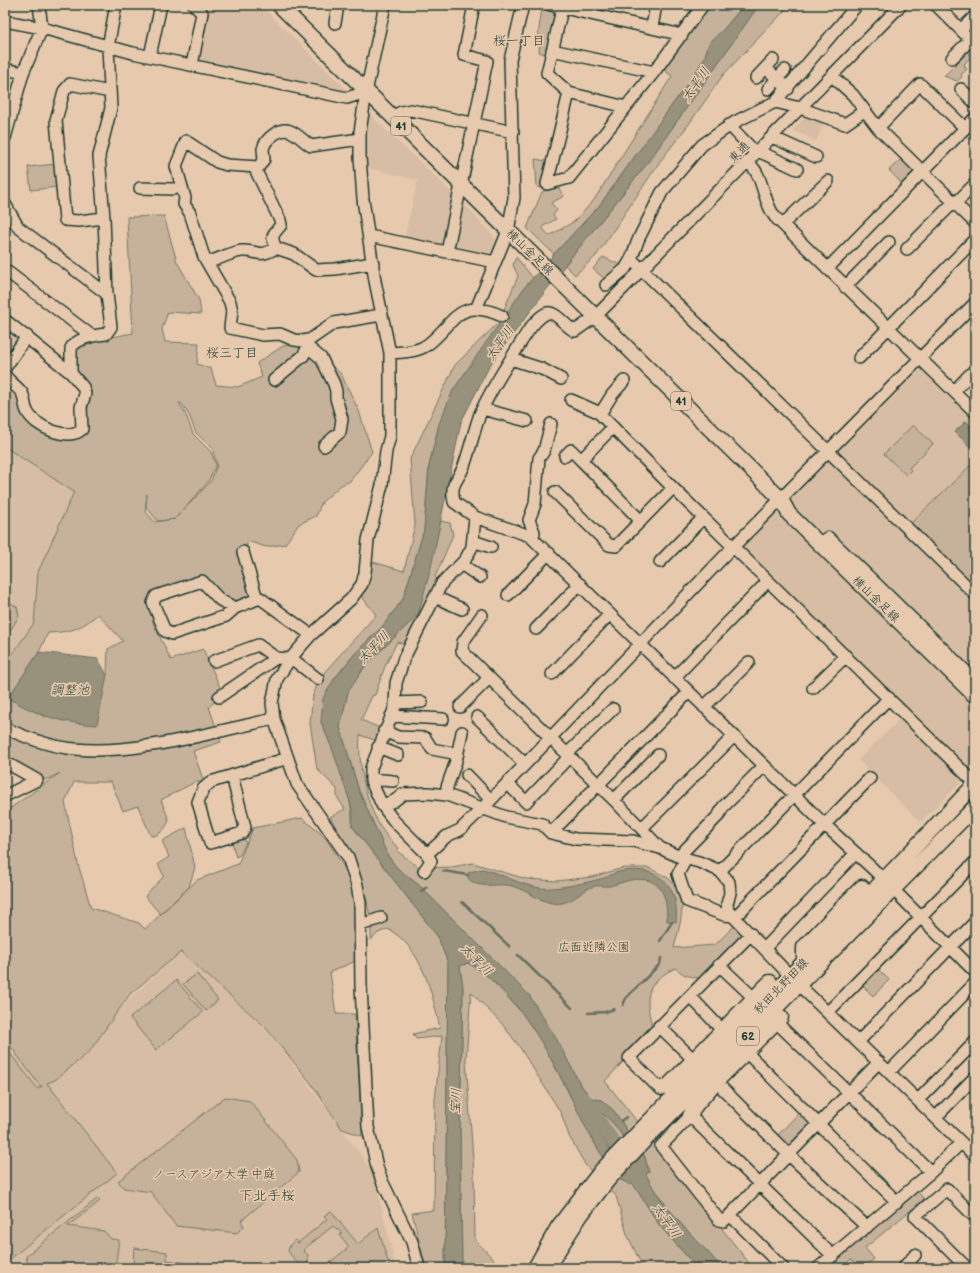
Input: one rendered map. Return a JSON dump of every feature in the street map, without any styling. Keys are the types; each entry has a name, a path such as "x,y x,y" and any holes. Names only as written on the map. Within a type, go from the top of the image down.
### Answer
{"main road":[{"name":"横山金足線","path":"279,5 781,499 795,507 975,696"},
{"name":"横山金足線","path":"900,616 975,682"},
{"name":"秋田北野田線","path":"535,1268 558,1227 769,998 795,980 829,962 878,905 900,863 975,783"},
{"name":"秋田北野田線","path":"641,1137 786,999 804,963 854,903 923,865 974,809"},
{"path":"912,884 923,865"},
{"path":"854,903 862,887"},
{"path":"820,977 829,962"},
{"path":"662,1088 668,1086 770,982"},
{"path":"754,998 769,998"},
{"path":"690,1116 696,1106 716,1082 786,1011 786,999"},
{"name":"秋田北野田線","path":"547,1268 605,1175"}],"street":[{"path":"5,138 8,112 42,28 39,5"},
{"path":"71,373 73,344 92,336 106,334 111,327 107,294 104,218 99,156 110,108 108,47 116,5"},
{"path":"150,56 161,5"},
{"path":"192,65 202,13 194,5"},
{"path":"335,23 338,5"},
{"path":"385,5 366,92 360,139 363,199 381,315 390,353 390,436 386,451 382,486 368,540 365,574 358,591 311,635 290,658 277,679 272,703 274,719 303,794 338,841 353,870 359,897 361,925 361,986 368,1128 382,1181 412,1242 419,1268"},
{"path":"447,252 487,61 464,55 474,5"},
{"path":"477,307 508,231 514,198 510,60 523,5"},
{"path":"551,5 563,6 682,34"},
{"path":"652,27 656,5"},
{"path":"569,93 547,184 569,178 654,72 703,5"},
{"path":"606,285 625,269 662,192 702,145 729,125 755,110 775,102 788,89 857,5"},
{"name":"東通","path":"511,358 529,330 545,314 554,314 570,329 575,331 595,317 901,5"},
{"path":"936,5 973,42 952,58"},
{"path":"563,6 547,73 569,93 626,107"},
{"path":"960,30 975,16"},
{"path":"5,21 42,28 108,47 347,98 366,92"},
{"path":"552,50 654,72"},
{"path":"756,78 769,64 776,79 788,89"},
{"path":"5,69 23,73"},
{"path":"768,89 785,70"},
{"path":"832,76 853,95 878,128 975,223"},
{"path":"104,218 79,221 65,220 56,120 64,91 70,84 110,92"},
{"path":"878,128 920,84 965,128"},
{"path":"961,89 975,103"},
{"path":"775,102 800,108 845,124 864,111"},
{"path":"392,117 401,112 410,110 513,132"},
{"path":"827,269 975,118"},
{"path":"729,125 757,152 797,169"},
{"path":"360,139 311,146 291,131 285,130 271,136 263,149 264,159 256,171 280,220 281,225 272,236 271,240 276,248 294,254 316,270 335,269 373,263"},
{"path":"772,137 816,157"},
{"path":"258,167 226,165 217,162 186,141 176,166 182,187 185,208 190,212 204,257 209,262 218,283 230,302 232,310 230,328 263,335 280,334 307,344 321,358 336,390 336,398 342,419 340,432 324,446"},
{"path":"747,162 754,167 766,204 772,213 845,287 921,358 975,412"},
{"path":"783,224 828,181"},
{"path":"907,249 975,184"},
{"path":"140,188 173,189 182,187"},
{"path":"5,204 18,227 107,294"},
{"path":"369,236 495,262"},
{"path":"859,358 889,329 975,239"},
{"path":"845,287 889,242"},
{"path":"209,262 242,251 260,254 267,253 276,248"},
{"path":"631,259 975,594"},
{"path":"5,270 92,336"},
{"path":"427,854 447,836 460,830 491,800 734,546 975,303"},
{"path":"390,353 420,349 427,345 448,323 463,312 477,307 502,316"},
{"path":"274,380 304,356 307,344 334,323 381,315"},
{"path":"5,320 71,373 83,387 85,394 81,407 82,429 78,433 69,433 52,430 34,421 27,411 23,395 5,375"},
{"path":"5,368 26,336"},
{"path":"561,379 542,369 511,358 503,369 483,409 463,466 451,490 454,502 475,517 533,538 764,766 856,853 975,972"},
{"path":"954,391 975,369"},
{"path":"600,414 612,395 624,381"},
{"path":"571,400 600,414 673,488 975,783"},
{"path":"483,409 527,421"},
{"path":"533,538 534,532 529,520 535,504 539,458 544,451 551,424"},
{"path":"581,460 613,427"},
{"path":"565,456 571,450 641,521"},
{"path":"555,492 609,545 616,546 673,488"},
{"path":"424,871 431,861 427,854 394,822 382,805 371,779 371,768 395,703 396,683 404,658 442,583 461,564 472,548 475,517"},
{"path":"660,562 704,518"},
{"path":"473,541 491,547"},
{"path":"243,552 257,599"},
{"path":"508,595 549,553"},
{"path":"461,564 480,577"},
{"path":"235,608 220,600 202,581 156,596 153,603 165,631 172,634 226,616 235,608 260,598 311,635"},
{"path":"674,678 768,581"},
{"path":"536,629 580,584"},
{"path":"434,597 462,609"},
{"path":"552,674 610,614"},
{"path":"482,615 463,642 462,651 614,800 660,848"},
{"path":"214,661 258,645 276,658"},
{"path":"813,688 846,656"},
{"path":"219,697 276,658 290,658 318,679"},
{"path":"704,707 749,662"},
{"path":"460,707 489,678"},
{"path":"551,833 689,692"},
{"path":"720,871 889,698"},
{"path":"395,703 422,702"},
{"path":"507,782 526,802 568,755 613,710"},
{"path":"391,716 443,719"},
{"path":"477,717 525,764"},
{"path":"5,728 33,740 76,749 139,748 274,719"},
{"path":"384,731 398,737 425,738 432,749 458,754"},
{"path":"447,795 447,788 458,754 462,732"},
{"path":"642,828 734,736"},
{"path":"378,747 398,755"},
{"path":"614,800 658,755"},
{"path":"232,776 245,827 242,834 210,844 198,802 203,790 211,782 288,758"},
{"path":"5,762 37,780 5,796"},
{"path":"735,917 724,915 687,901 678,874 683,858 683,852 719,815 723,807 764,766"},
{"path":"467,775 491,800"},
{"path":"735,917 870,778"},
{"path":"371,779 393,781"},
{"path":"382,805 394,801 403,794 428,793 447,795 506,818 542,824 551,833 576,839 633,841 660,848 720,871 729,882 730,888 727,904 728,911 858,1042 970,1148 931,1172 818,1268"},
{"path":"765,948 856,853"},
{"path":"828,1012 975,862"},
{"path":"361,925 381,918"},
{"path":"858,1042 975,922"},
{"path":"662,1088 629,1058 751,934"},
{"path":"719,965 754,998"},
{"path":"889,1072 975,983"},
{"path":"690,996 722,1030"},
{"path":"776,1022 931,1172"},
{"path":"659,1026 693,1060"},
{"path":"918,1100 975,1042"},
{"path":"746,1052 897,1202"},
{"path":"833,1256 760,1184 690,1116 661,1146 720,1220 724,1221 730,1215 760,1184 789,1154 850,1093 879,1062"},
{"path":"936,1117 975,1077"},
{"path":"716,1082 789,1154 867,1227"},
{"path":"967,1268 915,1216 947,1188 975,1217"},
{"path":"730,1215 783,1268"},
{"path":"903,1268 915,1255"}],"shaded area":[{"path":"209,5 260,5 349,92 346,95 199,62 196,58 206,9"},
{"path":"367,112 470,210 504,249 492,258 404,240 418,180 364,167 362,139"},
{"path":"808,114 826,119 816,141 793,130"},
{"path":"5,327 19,337 5,358"},
{"path":"919,371 922,371 975,423 975,591 835,454"},
{"path":"5,447 74,492 38,572 34,623 5,665"},
{"path":"829,455 975,600 975,777 971,773 920,822 858,760 902,717 735,552"},
{"path":"181,952 266,1030 288,1057 373,1172 396,1268 5,1268 5,1037 41,1079","holes":["299,1173 241,1221 176,1226 151,1192"]}],"green space":[{"path":"707,5 744,5 723,30 709,43 704,59 696,72 599,206 554,254 527,228 542,192 557,186 564,196 551,203 557,210 553,215 556,219 542,227 549,236 575,221 594,200 672,76 660,67"},
{"path":"759,5 790,5 723,75 689,124 661,160 596,256 575,275 565,265 646,165"},
{"path":"542,8 552,11 555,16 547,55 539,52 540,44 537,43"},
{"path":"974,46 975,53 965,63 964,66 967,69 961,75 962,77 957,81 944,76"},
{"path":"902,158 914,169 913,176 903,185 889,170"},
{"path":"535,159 546,161 541,188 537,187"},
{"path":"56,164 58,187 31,190 28,167"},
{"path":"164,216 177,262 199,300 201,314 168,312 162,329 165,342 199,343 197,364 211,369 216,385 238,387 262,377 257,363 283,346 307,344 341,374 359,411 372,452 350,481 341,485 322,502 316,516 299,524 285,544 266,547 247,541 247,562 257,594 239,603 226,602 200,577 158,592 149,607 154,625 171,660 203,649 223,694 209,707 221,742 193,751 204,782 195,782 161,800 169,820 162,831 154,836 151,836 138,806 123,811 111,782 74,782 65,802 78,864 91,908 139,923 145,929 197,880 238,864 253,828 302,818 325,837 352,880 358,960 330,972 336,1014 355,1014 362,1136 342,1129 310,1082 265,1027 181,952 130,994 89,1052 55,1080 47,1083 117,1173 5,1263 5,1047 38,1089 42,1086 40,1086 5,1039 5,812 60,773 45,780 5,756 5,665 34,623 38,572 74,492 5,447 5,383 17,395 22,411 63,437 82,437 86,430 89,394 73,370 76,349 107,338 133,333 127,217","holes":["179,403 181,403 189,415 196,433 212,448 217,465 211,481 176,518 208,482 216,465 211,452 193,434 186,415","147,494 146,507 158,521 175,519 155,522 145,511","98,614 123,641 108,649 107,675 45,717 8,698 39,652 48,633 69,631 86,623"]},
{"path":"516,257 533,278 524,288 438,428 429,466 424,530 403,599 382,627 357,651 334,679 321,722 342,773 350,801 352,826 438,937 448,963 445,1268 426,1268 412,1213 434,1210 435,1100 442,1036 416,1039 413,1034 440,1028 424,972 409,947 400,937 388,929 378,933 371,940 368,907 360,876 330,817 345,809 337,797 337,789 317,769 310,723 313,695 320,677 376,615 360,594 373,562 404,571 415,525 410,459 455,365 499,322 518,276 513,265"},
{"path":"603,257 623,266 607,281 593,269"},
{"path":"913,425 933,444 909,468 911,470 906,475 884,454"},
{"path":"973,463 975,465 975,591 908,526"},
{"name":"広面近隣公園","path":"441,521 450,523 453,535 435,577 438,580 409,645 397,642 385,666 375,695 372,696 361,720 382,729 377,741 360,735 363,781 373,812 389,839 399,848 397,851 420,868 452,867 473,863 526,879 556,881 592,877 623,868 649,868 668,878 684,895 680,924 674,948 715,945 735,925 747,936 702,979 685,975 675,968 657,980 649,993 648,1001 653,1030 605,1081 753,1268 722,1268 681,1224 650,1184 646,1174 645,1157 614,1111 601,1100 591,1098 580,1084 557,1040 529,995 420,886 397,868 388,856 359,791 340,727 348,692 367,664 418,615"},
{"path":"5,599 17,607 19,616 5,639"},
{"path":"186,828 195,867 189,887 160,914 145,896 164,876 158,864 169,857 162,841"},
{"path":"244,838 246,842 240,855 236,857 232,842"},
{"path":"468,963 483,971 523,1014 540,1038 594,1142 620,1180 633,1184 660,1226 697,1268 643,1268 627,1234 616,1196 586,1166 569,1136 561,1113 519,1046 502,1024 471,992 466,1060 474,1174 475,1240 502,1268 462,1268 460,1130 463,988 460,966"},
{"path":"877,968 889,980 873,996 861,984"},
{"path":"197,974 218,1000 206,1011 183,984"},
{"path":"176,980 203,1012 156,1050 130,1018"},
{"name":"ノースアジア大学 中庭","path":"225,1097 250,1101 297,1160 299,1172 241,1221 244,1226 237,1233 176,1226 151,1192 124,1188 118,1181"},
{"path":"803,1109 819,1124 789,1155 774,1139"},
{"path":"597,1111 612,1122 626,1143 636,1168 628,1176 602,1138 592,1118"},
{"path":"917,1191 924,1199 865,1248 874,1259 863,1268 860,1268 851,1259 841,1268 825,1268"},
{"path":"98,1198 100,1201 68,1226 104,1231 111,1239 119,1240 115,1268 33,1268 27,1261 26,1256"},
{"path":"331,1211 358,1244 378,1228 390,1268 323,1268 349,1247 340,1235 342,1233 333,1226 303,1250 308,1255 308,1263 317,1268 301,1268 288,1251 290,1245 295,1240 298,1243 327,1219 324,1216"},
{"path":"134,1248 167,1252 167,1260 187,1263 187,1268 171,1268 133,1263"}],"water":[{"name":"宝川","path":"744,5 759,5 646,165 565,265 490,365 461,422 431,567 418,615 366,664 348,692 340,727 359,791 388,856 397,868 420,886 529,995 557,1040 580,1084 591,1098 601,1100 614,1111 645,1157 649,1172 646,1174 662,1200 681,1224 722,1268 697,1268 660,1226 633,1184 630,1185 620,1178 611,1168 593,1141 566,1087 537,1035 513,1002 499,987 468,963 460,966 463,988 460,1130 462,1268 445,1268 448,963 438,937 352,826 353,813 351,805 333,751 321,722 323,698 334,679 357,651 382,627 403,599 424,530 429,466 439,424 453,390 524,288 599,206 696,72 704,59 709,43 723,30","holes":["598,1111 612,1122 621,1134 635,1164 635,1168 628,1176 602,1138 592,1118"]},
{"path":"966,421 975,431 975,452 955,432"},
{"name":"調整池","path":"39,652 98,659 107,675 97,725 51,718 30,710 8,698"},
{"path":"483,869 533,887 541,888 563,887 590,882 618,872 632,870 644,871 663,879 669,887 674,897 676,922 667,921 664,896 656,884 649,881 641,879 630,880 610,886 595,886 567,902 555,903 548,902 512,886 480,885 475,884 468,878 469,872"}],"waterway":[{"path":"443,871 468,875"},
{"path":"421,891 427,887"},
{"path":"462,902 510,947"},
{"path":"660,941 672,922"},
{"path":"518,955 572,1008"},
{"path":"623,1005 626,998 660,964 661,958"},
{"path":"588,1013 605,1012 614,1009"},
{"name":"太平川","path":"584,1099 643,1186"},
{"path":"621,1121 626,1117"}],"district":[{"name":"桜一丁目","path":"519,40"},
{"name":"桜三丁目","path":"232,352"},
{"name":"下北手桜","path":"267,1195"}]}
